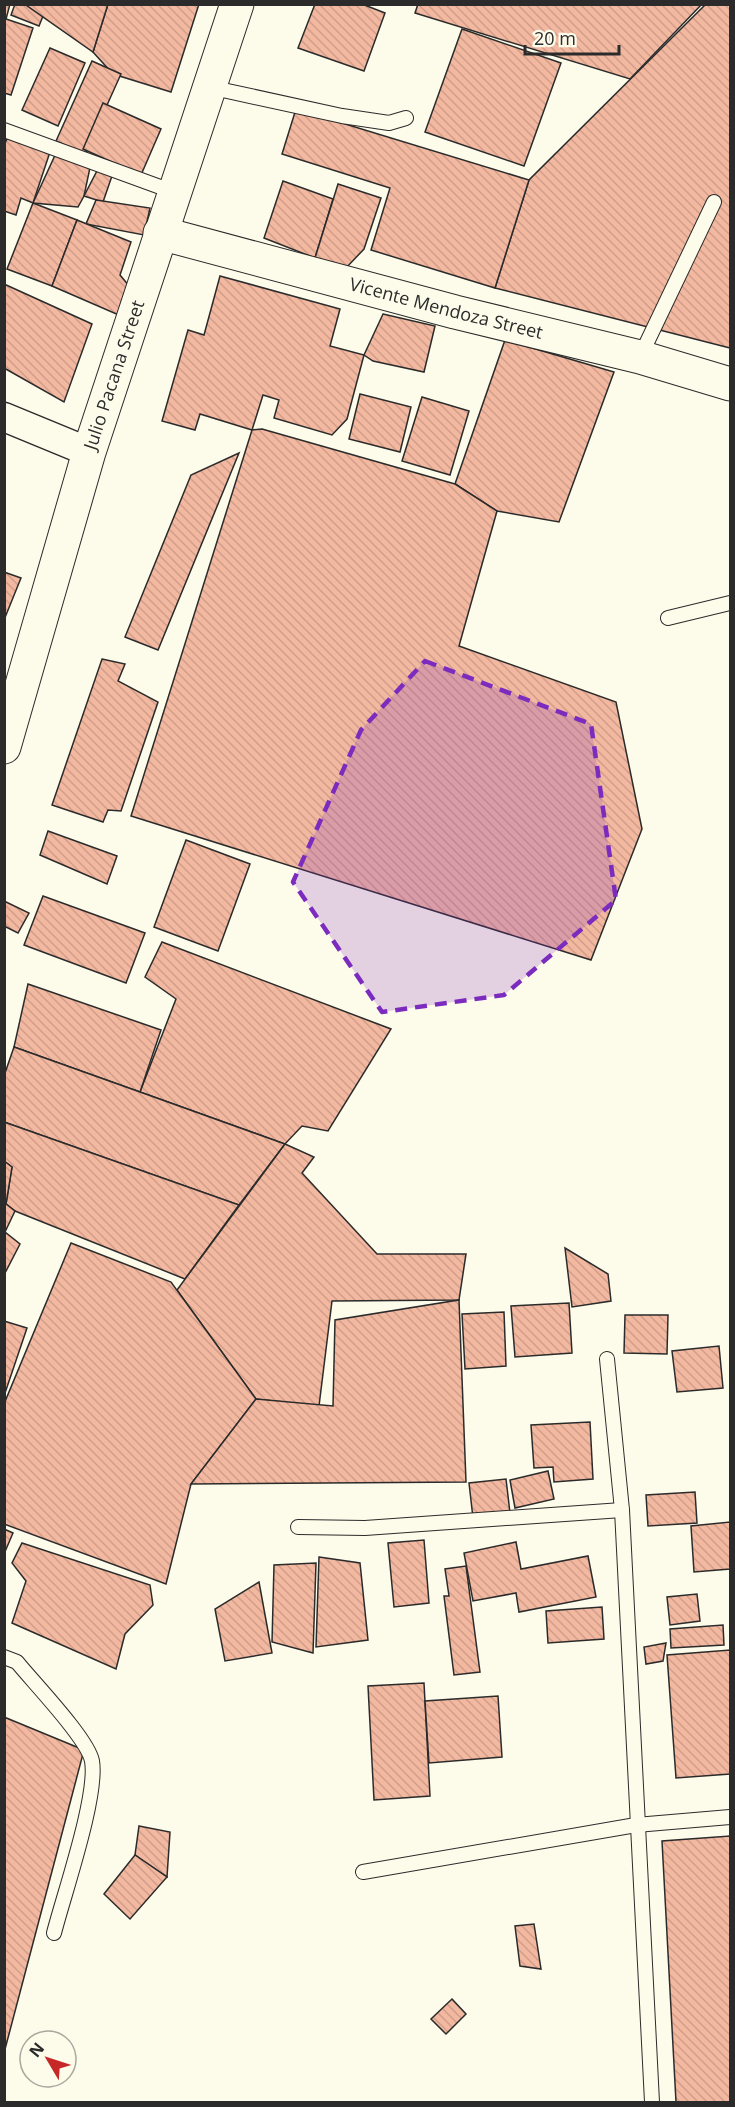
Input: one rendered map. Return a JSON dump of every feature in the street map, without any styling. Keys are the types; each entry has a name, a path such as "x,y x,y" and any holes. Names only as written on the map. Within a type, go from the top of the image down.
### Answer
{"main road":[{"name":"Julio Pacana Street","path":"4,747 89,452 237,4"},
{"name":"Vicente Mendoza Street","path":"160,233 455,312 640,357 730,384"}],"street":[{"path":"4,417 89,452"}],"lane":[{"path":"209,87 342,116 389,123 406,118"},
{"path":"4,130 174,192"},
{"path":"640,357 714,202"},
{"path":"668,618 730,603"},
{"path":"607,1359 622,1510 636,1825 652,2103"},
{"path":"298,1527 365,1528 622,1510"},
{"path":"4,1657 17,1662 24,1670 79,1738 92,1760 91,1791 54,1933"},
{"path":"363,1872 636,1825 730,1817"}],"highlighted area":[{"path":"425,661 591,724 616,900 504,995 382,1012 293,882 361,730"}],"building":[{"path":"4,4 10,4 6,19 33,28 11,95 4,93"},
{"path":"15,4 47,6 39,26 11,15"},
{"path":"26,4 108,4 93,52 26,5"},
{"path":"108,4 199,4 171,92 113,74 93,52"},
{"path":"315,4 362,4 385,13 364,71 298,48"},
{"path":"418,4 702,4 630,79 415,13"},
{"path":"706,4 730,4 730,348 495,288 529,180"},
{"path":"462,29 561,63 524,166 425,132"},
{"path":"50,48 85,63 58,126 22,110"},
{"path":"92,61 121,74 85,154 56,141"},
{"path":"103,103 161,129 141,175 83,149"},
{"path":"296,109 529,180 495,288 371,250 390,188 282,154"},
{"path":"8,137 50,152 33,203 21,198 16,215 4,211 4,145"},
{"path":"57,151 91,163 84,196 78,207 33,203"},
{"path":"99,167 113,173 103,202 84,196"},
{"path":"283,181 333,199 315,258 264,238"},
{"path":"338,184 381,198 364,249 346,268 315,258"},
{"path":"96,200 150,208 144,235 86,224"},
{"path":"33,203 77,220 52,286 7,269"},
{"path":"77,220 131,242 120,275 130,287 121,316 52,286"},
{"path":"220,276 340,309 330,346 364,355 347,419 332,435 274,418 279,400 263,395 252,430 200,414 195,430 162,421 188,330 204,335"},
{"path":"4,284 92,324 64,402 4,368"},
{"path":"383,314 435,326 424,372 373,361 364,355"},
{"path":"505,340 614,372 559,522 497,511 455,484"},
{"path":"360,394 411,407 400,452 349,439"},
{"path":"422,397 469,411 450,475 402,461"},
{"path":"262,429 455,484 497,511 459,646 616,702 642,829 591,960 131,816 252,430"},
{"path":"239,453 158,650 125,637 191,475"},
{"path":"4,572 21,578 4,620"},
{"path":"102,659 125,664 118,681 158,702 121,811 108,810 103,822 52,805"},
{"path":"48,831 117,856 107,884 40,855"},
{"path":"186,840 250,864 218,951 154,927"},
{"path":"43,896 145,933 126,983 24,945"},
{"path":"4,901 29,913 18,933 4,926"},
{"path":"162,942 391,1029 328,1131 302,1126 285,1144 140,1092 176,999 145,977"},
{"path":"28,984 161,1030 140,1092 14,1047"},
{"path":"14,1047 285,1144 239,1205 4,1122 4,1076"},
{"path":"4,1122 239,1205 185,1279 15,1211 6,1204 12,1167 4,1161"},
{"path":"285,1144 314,1157 302,1173 377,1254 466,1254 459,1300 332,1301 319,1406 256,1399 177,1290"},
{"path":"4,1161 12,1167 6,1204 15,1211 5,1232 20,1244 4,1275"},
{"path":"71,1243 171,1282 256,1399 191,1484 166,1584 4,1524 4,1404"},
{"path":"565,1248 608,1274 611,1301 572,1307"},
{"path":"459,1300 466,1482 191,1484 256,1399 333,1406 335,1320"},
{"path":"569,1303 572,1353 515,1357 511,1306"},
{"path":"504,1312 506,1366 465,1369 462,1314"},
{"path":"625,1315 668,1315 667,1354 624,1353"},
{"path":"4,1321 27,1328 4,1396"},
{"path":"719,1346 723,1388 677,1392 672,1351"},
{"path":"590,1422 593,1479 554,1482 553,1467 534,1468 531,1425"},
{"path":"548,1471 554,1499 515,1508 510,1480"},
{"path":"506,1479 510,1513 473,1518 469,1483"},
{"path":"695,1492 697,1523 648,1526 646,1495"},
{"path":"730,1522 730,1569 694,1572 691,1526"},
{"path":"4,1529 13,1533 4,1554"},
{"path":"424,1540 429,1603 394,1607 388,1543"},
{"path":"516,1542 521,1569 588,1556 596,1597 519,1612 516,1593 473,1601 464,1553"},
{"path":"22,1543 150,1585 153,1605 125,1634 116,1669 12,1623 26,1581 12,1563"},
{"path":"319,1557 360,1563 368,1640 316,1647"},
{"path":"316,1563 313,1653 272,1642 274,1565"},
{"path":"466,1566 480,1672 454,1675 444,1596 449,1596 445,1569"},
{"path":"259,1582 272,1653 225,1661 215,1609"},
{"path":"697,1594 700,1621 670,1625 667,1597"},
{"path":"602,1607 604,1639 548,1643 546,1611"},
{"path":"723,1625 724,1645 671,1648 670,1629"},
{"path":"666,1643 663,1661 646,1664 644,1647"},
{"path":"730,1650 730,1774 676,1778 667,1655"},
{"path":"424,1683 430,1796 374,1800 368,1686"},
{"path":"498,1696 502,1757 429,1763 425,1701"},
{"path":"4,1717 84,1750 4,2053"},
{"path":"139,1826 170,1832 167,1877 135,1855"},
{"path":"730,1836 730,2102 676,2102 662,1841"},
{"path":"135,1855 167,1877 130,1919 104,1894"},
{"path":"534,1924 541,1969 520,1966 515,1926"},
{"path":"452,1999 466,2014 446,2034 431,2019"}]}
